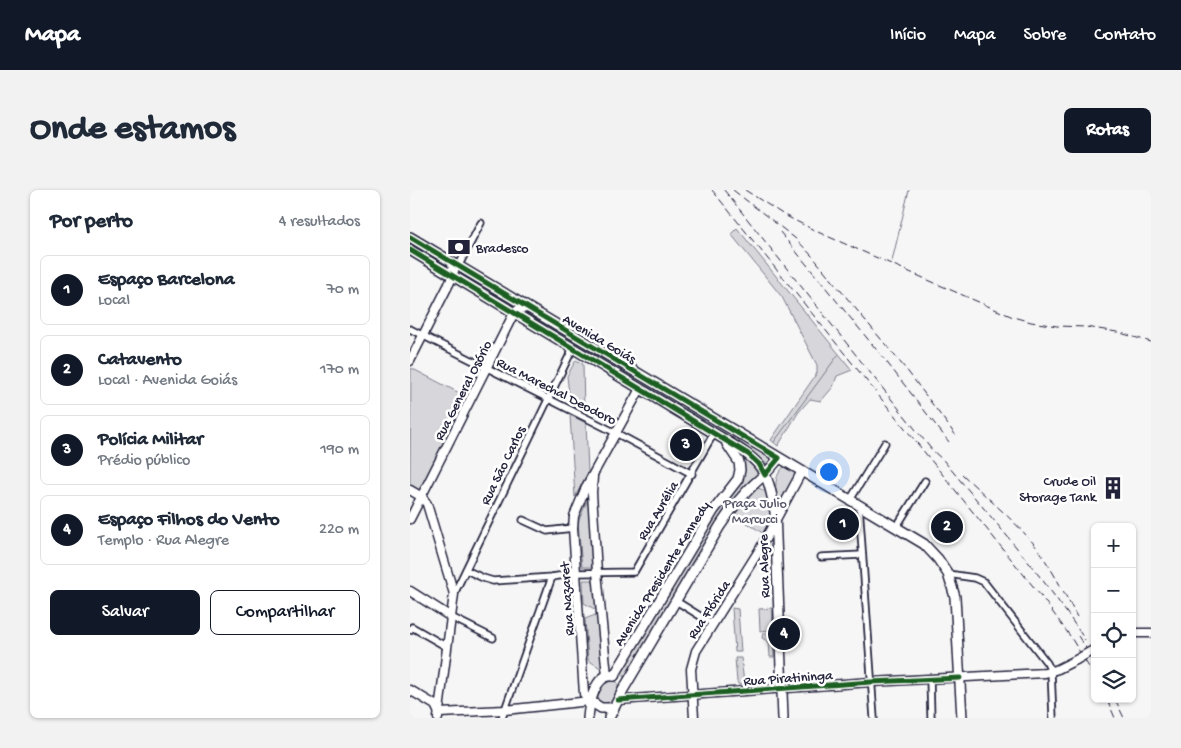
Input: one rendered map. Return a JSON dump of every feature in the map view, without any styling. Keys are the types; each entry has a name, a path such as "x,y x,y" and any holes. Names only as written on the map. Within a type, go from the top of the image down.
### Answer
{"main road":[{"name":"Avenida Goiás","path":"410,237 779,458 897,526 928,548 948,574 953,588 957,608 962,718"},
{"name":"Avenida Goiás","path":"410,250 753,458 765,475"},
{"path":"718,436 718,428 721,427 747,439"},
{"name":"Avenida Presidente Kennedy","path":"588,718 590,701 601,681 610,676 714,510 738,479 739,462 731,448 718,436"},
{"name":"Avenida Presidente Kennedy","path":"609,718 623,690 726,518 745,494 779,458"},
{"name":"Rua Alegre","path":"765,475 773,502 775,522 784,718"},
{"path":"610,676 619,681 623,690"},
{"path":"590,701 601,708 616,704"}],"street":[{"path":"410,361 453,276 453,266 481,223"},
{"path":"514,312 519,308 528,308"},
{"name":"Rua General Osório","path":"410,519 514,312"},
{"name":"Rua Marechal Deodoro","path":"410,329 616,433 692,474"},
{"name":"Rua São Carlos","path":"454,594 573,348"},
{"name":"Rua Nazaret","path":"590,701 584,694 573,528 574,516 582,495 640,389"},
{"name":"Rua Aurélia","path":"597,572 634,572 692,474 718,436"},
{"path":"850,500 885,443"},
{"name":"Rua Flórida","path":"694,718 692,660 743,577 802,471"},
{"path":"594,472 592,493 597,572 610,676"},
{"path":"897,526 925,481"},
{"path":"410,490 422,497 427,504 454,594 438,716"},
{"path":"582,495 588,492 592,493"},
{"path":"859,505 874,718"},
{"path":"524,520 546,532 573,528"},
{"path":"821,556 862,555"},
{"path":"466,570 493,581 597,572"},
{"path":"948,574 976,578 984,582 1047,663 1052,671 1053,718"},
{"path":"502,718 552,577"},
{"path":"410,591 451,617 493,638"},
{"path":"676,601 713,624"},
{"path":"410,630 412,627 447,647"},
{"path":"1136,634 1151,633"},
{"name":"Rua Piratininga","path":"616,704 693,695 782,688 1052,671 1058,670 1091,651"},
{"path":"930,679 931,718"},
{"path":"410,690 435,705 438,716"},
{"path":"438,716 590,701"}],"green space":[{"path":"737,228 852,370 837,376 833,387 821,401 810,399 798,413 778,446 771,440 817,373 817,365 782,297 731,234"},
{"path":"576,360 583,364 584,412 570,404 567,376"},
{"path":"411,368 469,398 421,491 410,484"},
{"path":"570,415 586,423 588,472 575,497"},
{"path":"733,436 771,458 772,462 769,465 732,440"},
{"path":"744,457 758,475 725,515 626,680 621,673 717,513 737,486"},
{"path":"784,467 798,474 779,504 776,495 776,484 778,474"},
{"name":"Praça Julio Marcucci","path":"758,488 769,497 772,508 769,526 764,534 732,513 748,495"},
{"path":"590,495 595,567 582,567 578,522"},
{"path":"583,580 596,580 598,611 584,603"},
{"path":"732,608 738,609 741,652 735,652"},
{"path":"772,608 774,657 770,657 769,642 762,638 763,633 771,633 770,630 760,631 759,609"},
{"path":"598,614 602,669 588,660 585,619"},
{"path":"735,658 741,658 745,685 739,685 737,682"},
{"path":"612,679 618,683 618,690 611,702 602,703 598,700 599,691 606,680"}],"waterway":[{"path":"892,261 909,190"},
{"path":"774,442 838,355"}],"railway":[{"path":"712,190 1041,596 1070,636 1091,670"},
{"path":"724,190 932,450 944,461 999,526 1052,593 1085,640"},
{"path":"733,190 796,239 813,257 909,373 957,437"},
{"path":"745,190 784,215 820,233 1013,317 1057,326 1086,327 1117,332 1151,342"},
{"path":"780,232 885,360 949,442"},
{"path":"962,474 1034,544 1052,571 1077,617"},
{"path":"1078,636 1092,658"},
{"path":"1109,703 1115,718"},
{"path":"1117,703 1124,718"}],"cycle path":[{"path":"410,237 779,458 765,475 759,464 748,454 410,250"},
{"path":"618,700 871,682 960,678"}],"place":[{"name":"Bradesco","path":"459,247"},
{"name":"Polícia Militar","path":"686,445"},
{"name":"Crude Oil Storage Tank","path":"1113,488"},
{"name":"Espaço Barcelona","path":"843,524"},
{"name":"Catavento","path":"947,527"},
{"name":"Espaço Filhos do Vento","path":"784,634"}]}
